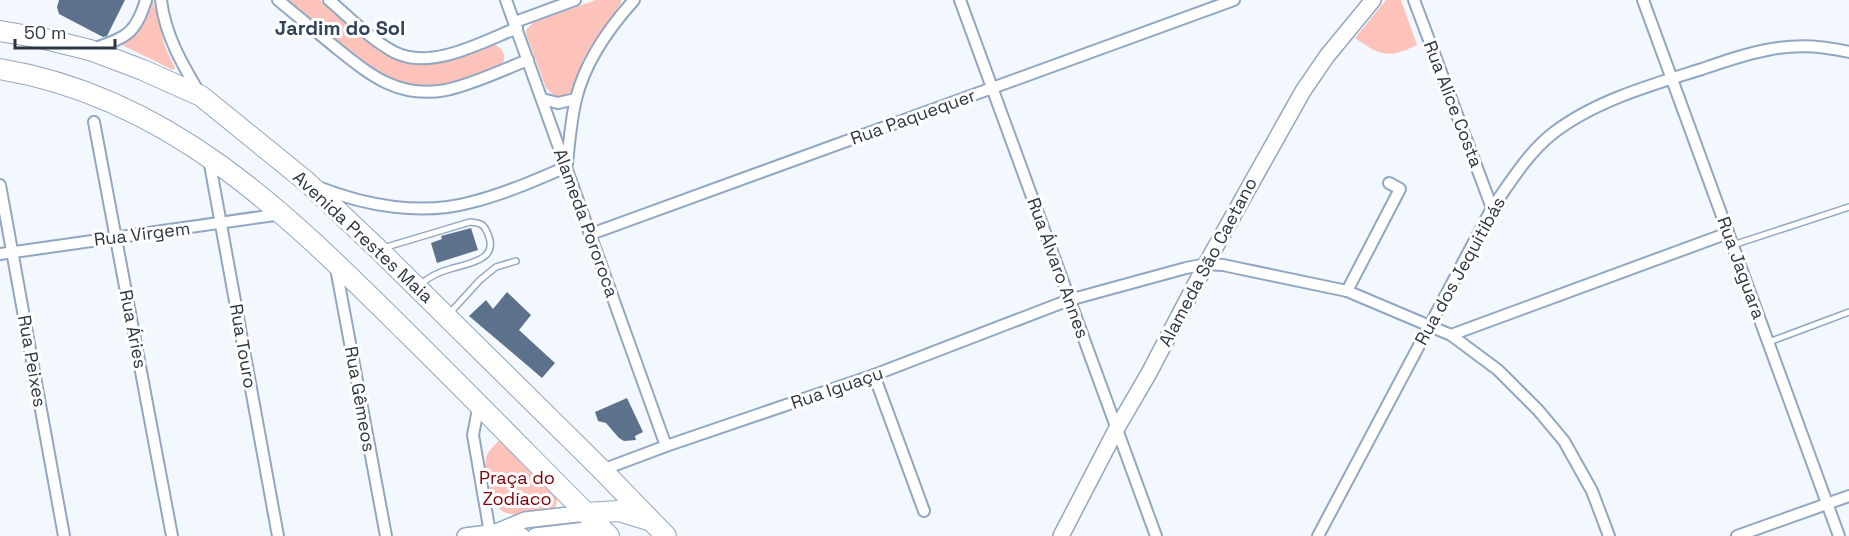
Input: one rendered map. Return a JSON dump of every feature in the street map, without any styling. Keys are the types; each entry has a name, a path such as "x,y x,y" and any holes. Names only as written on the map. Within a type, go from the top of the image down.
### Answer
{"highway":[{"name":"Avenida Prestes Maia","path":"0,31 90,50 143,70 201,96 307,182 379,250 666,536"},
{"name":"Avenida Prestes Maia","path":"0,69 39,76 89,92 158,124 208,155 284,214 335,261 608,534"},
{"path":"586,513 619,511 650,520"}],"main road":[{"name":"Alameda São Caetano","path":"1061,536 1206,264 1303,92 1327,56 1374,0"},
{"path":"465,536 493,532 525,520 586,513"},
{"path":"535,536 586,530 608,534"},
{"path":"493,532 522,536"}],"street":[{"path":"90,50 126,36 133,30 139,21 146,0"},
{"path":"161,0 166,26 173,45 201,96"},
{"path":"278,0 369,74 392,86 418,91 446,90 528,60"},
{"path":"329,0 384,46 396,53 407,57 434,58 459,52 575,0"},
{"name":"Alameda Pororoca","path":"506,0 666,446"},
{"path":"307,182 350,197 388,206 441,208 487,198 566,167 576,99 589,64 633,0"},
{"name":"Rua Álvaro Annes","path":"960,0 1156,536"},
{"name":"Rua Paquequer","path":"591,234 1234,0"},
{"name":"Rua Alice Costa","path":"1414,0 1492,208"},
{"name":"Rua Jaguara","path":"1643,0 1839,536"},
{"name":"Rua dos Jequitibás","path":"1318,536 1492,208 1517,172 1551,135 1575,118 1601,106 1671,79 1750,54 1772,49 1811,46 1829,47 1849,52"},
{"path":"542,99 558,103 576,99"},
{"name":"Rua Áries","path":"94,122 172,536"},
{"name":"Rua Touro","path":"208,155 278,536"},
{"path":"1347,291 1400,189 1389,183"},
{"name":"Rua Peixes","path":"0,185 64,536"},
{"name":"Rua Virgem","path":"0,254 284,214"},
{"path":"1451,335 1728,233"},
{"name":"Rua Gêmeos","path":"335,261 386,536"},
{"path":"1206,264 1223,265 1347,291 1451,335 1498,370 1538,410 1564,441 1592,490 1609,536"},
{"name":"Rua Iguaçu","path":"602,470 874,375 1070,300 1206,264"},
{"path":"874,375 924,511"},
{"path":"479,404 473,435 493,532"},
{"path":"1737,536 1849,496"}],"lane":[{"path":"1732,245 1849,207"},
{"path":"379,250 470,222 485,226 490,238 487,255 480,260 439,273 417,287"},
{"path":"447,316 480,280 496,267 516,261"},
{"path":"1768,343 1849,312"}],"green space":[{"path":"151,0 153,0 165,47 175,68 173,70 122,45 142,26"},
{"path":"287,0 320,0 374,46 405,61 422,64 440,62 494,45 502,51 504,61 487,72 447,83 413,85 398,81 356,57"},
{"path":"596,0 621,0 621,3 590,47 571,92 562,97 554,96 546,88 526,30 534,22"},
{"path":"1386,0 1401,0 1417,45 1392,54 1385,54 1371,49 1355,38"},
{"name":"Praça do Zodíaco","path":"502,437 558,495 556,506 552,510 514,514 498,508 489,485 486,460 488,453"}],"building":[{"path":"59,0 125,0 107,36 103,37 59,14 57,7"},
{"path":"471,228 478,250 437,263 431,243 442,239 441,236"},
{"path":"507,292 531,315 519,330 555,363 542,378 469,316 486,300 493,309"},
{"path":"627,398 643,432 635,436 636,440 624,441 606,423 598,421 595,412"}],"district":[{"name":"Jardim do Sol","path":"340,28"}]}
